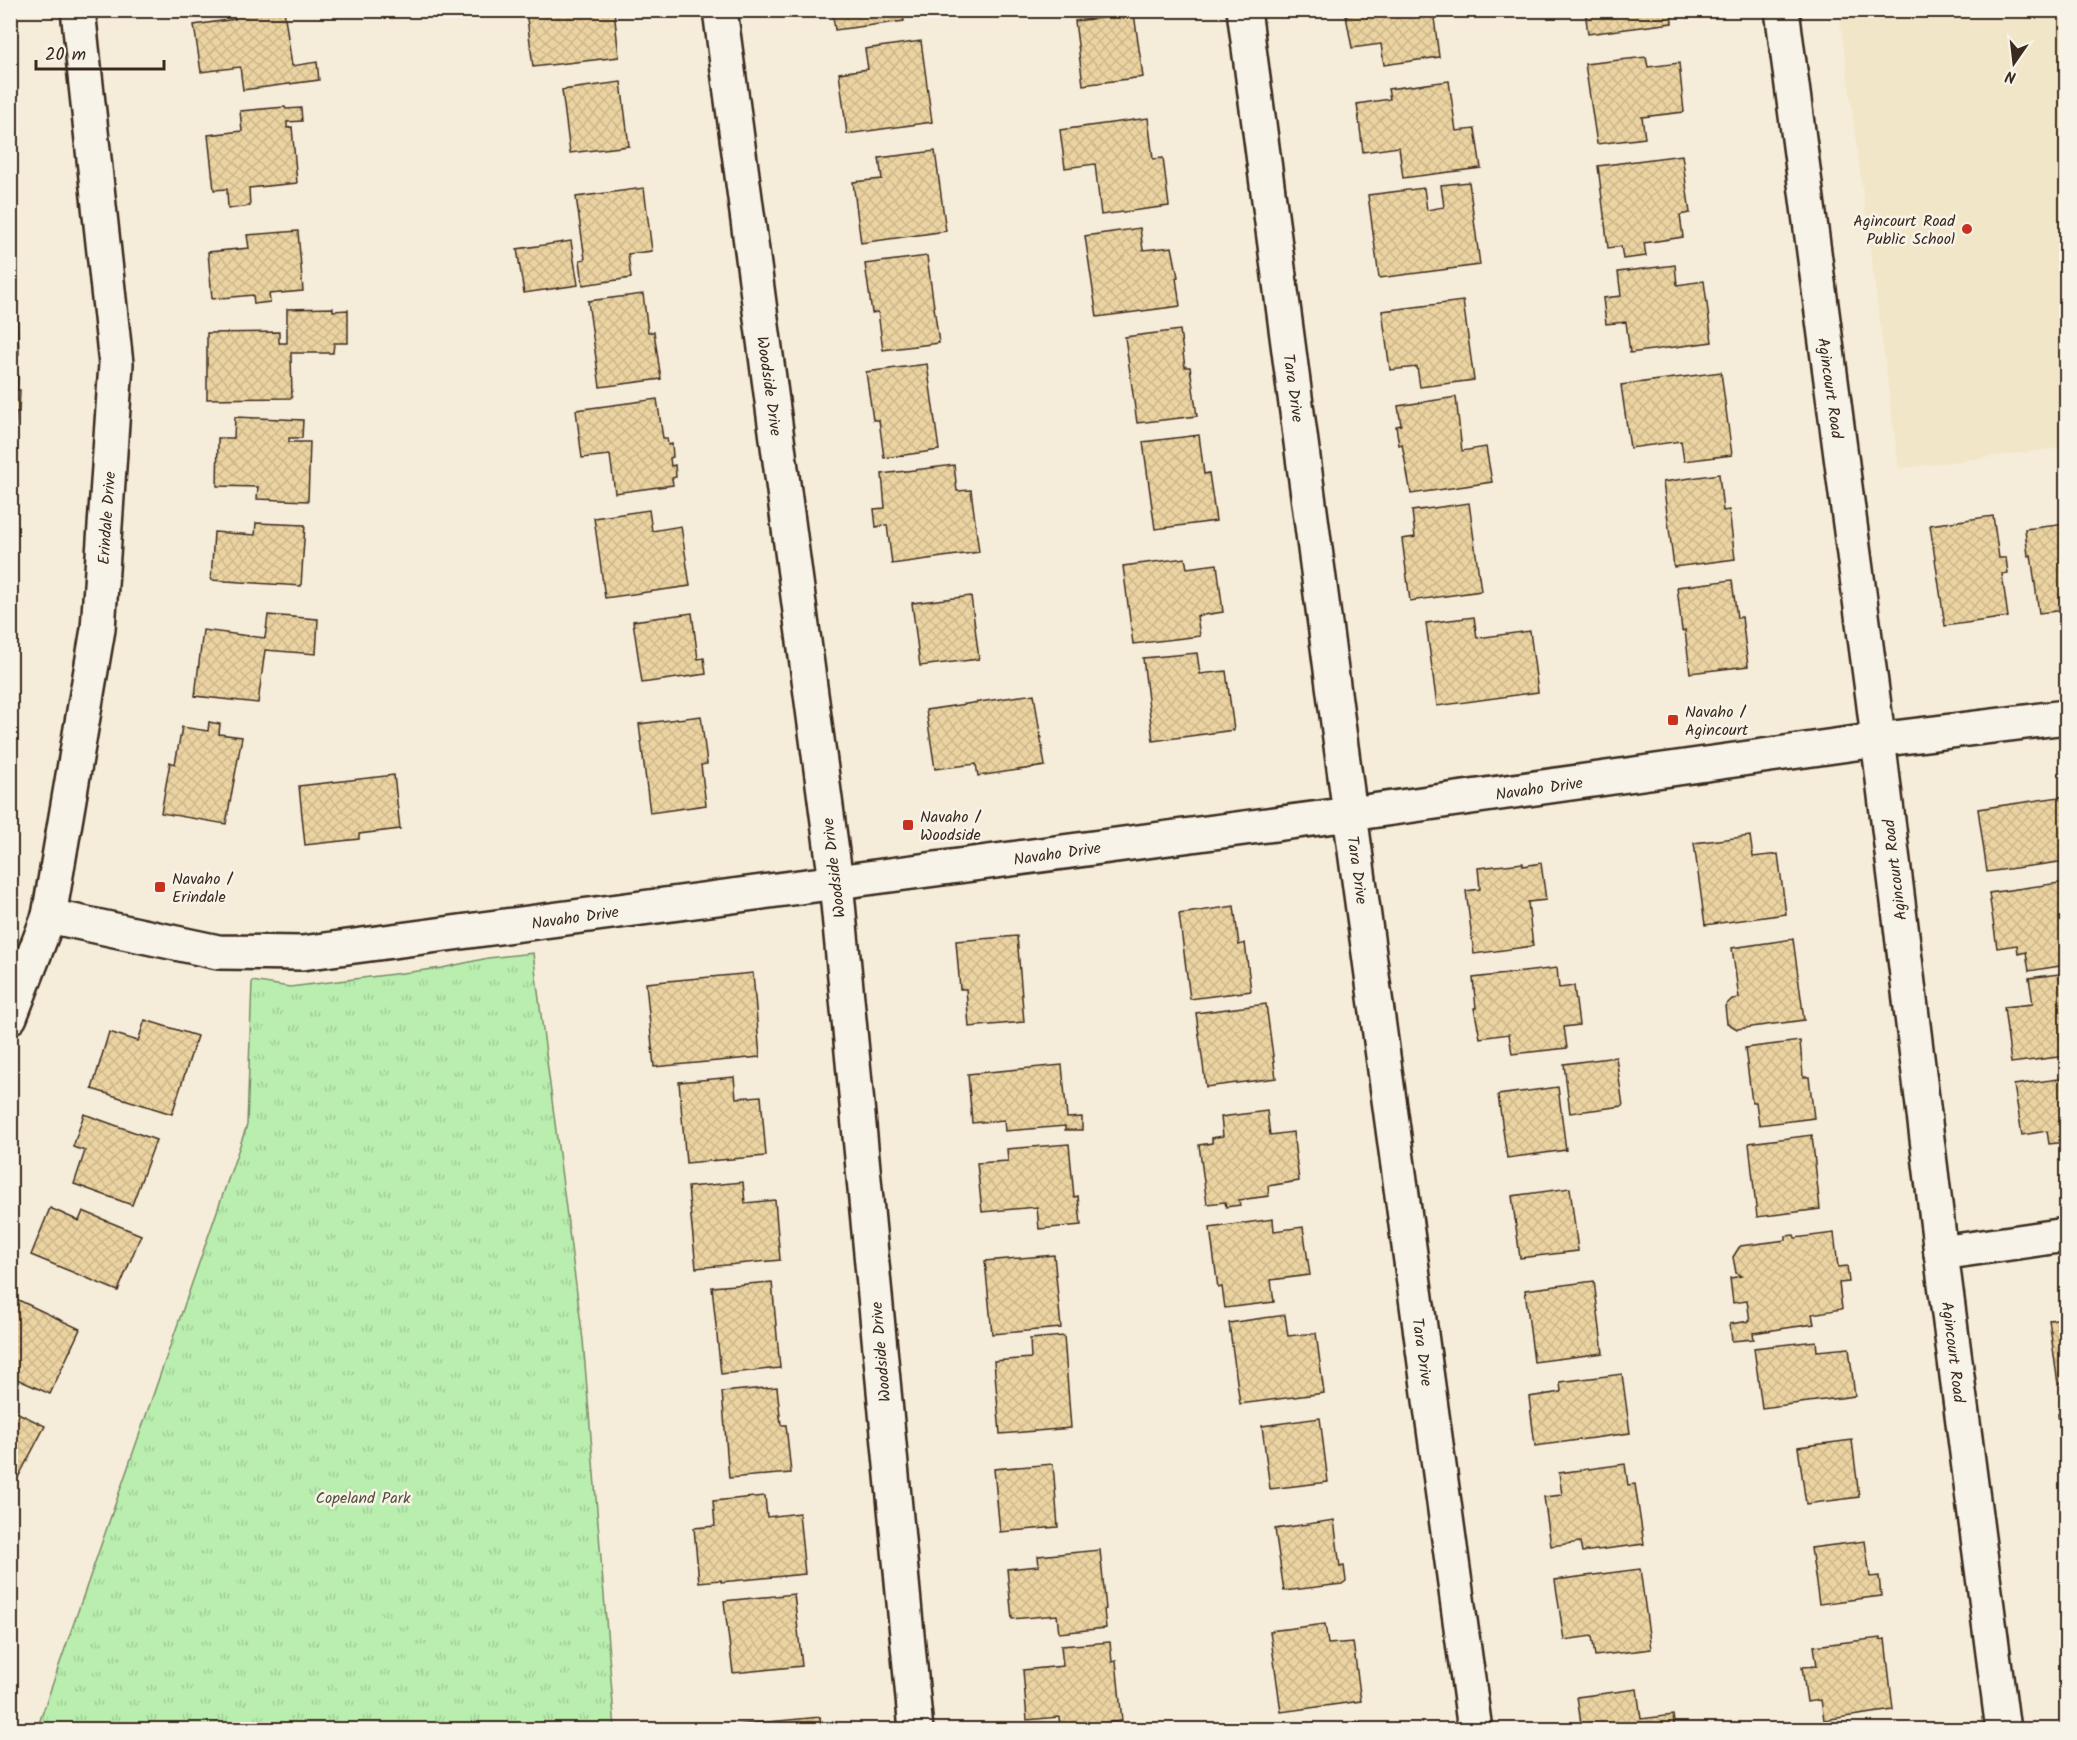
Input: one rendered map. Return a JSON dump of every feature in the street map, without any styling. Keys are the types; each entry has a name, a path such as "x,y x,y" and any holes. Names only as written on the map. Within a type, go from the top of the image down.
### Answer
{"street":[{"name":"Erindale Drive","path":"10,1017 49,916 98,630 116,364 78,10"},
{"name":"Woodside Drive","path":"720,10 836,882 916,1730"},
{"name":"Tara Drive","path":"1244,10 1350,814 1475,1730"},
{"name":"Agincourt Road","path":"1782,10 2003,1730"},
{"name":"Navaho Drive","path":"49,916 219,952 302,953 1350,814 1877,740 2067,717"},
{"path":"1941,1253 2067,1234"}],"shaded area":[{"name":"Agincourt Road Public School","path":"1839,11 2066,11 2066,447 1899,469"}],"green space":[{"name":"Copeland Park","path":"533,953 583,1340 615,1729 37,1729 247,1125 252,981 290,987 442,968 488,958"}],"building":[{"path":"233,10 284,10 292,66 317,62 319,80 243,90 240,67 201,72 194,25 235,19"},
{"path":"526,10 614,10 619,57 533,67"},
{"path":"832,10 902,10 904,21 835,30"},
{"path":"1347,10 1433,10 1439,57 1384,65 1381,44 1352,48"},
{"path":"1585,10 1671,10 1672,23 1588,34"},
{"path":"1134,14 1143,77 1083,85 1075,21"},
{"path":"921,41 932,122 847,134 839,73 868,69 865,49"},
{"path":"1646,57 1648,67 1679,63 1684,112 1642,117 1645,138 1597,144 1585,64"},
{"path":"1449,81 1456,131 1475,129 1481,168 1403,178 1399,147 1363,152 1357,104 1390,99 1388,89"},
{"path":"621,82 629,146 570,153 562,90"},
{"path":"285,107 286,109 301,108 302,121 287,122 287,128 292,127 297,183 249,188 250,206 228,209 227,189 214,190 208,135 242,131 240,111"},
{"path":"1148,118 1153,159 1163,158 1169,206 1101,215 1095,164 1065,168 1060,130"},
{"path":"935,151 946,231 861,243 853,182 882,179 879,158"},
{"path":"1682,155 1690,213 1680,215 1683,237 1644,243 1646,256 1623,259 1621,246 1608,248 1598,166"},
{"path":"1469,182 1480,265 1379,278 1368,195 1424,188 1427,210 1444,207 1441,185"},
{"path":"644,188 652,251 628,254 631,278 583,285 580,260 585,259 576,197"},
{"path":"1140,228 1143,250 1172,247 1178,277 1176,278 1180,306 1097,317 1085,236"},
{"path":"298,231 303,291 269,294 270,302 254,304 253,295 212,299 208,252 249,248 247,235"},
{"path":"571,241 578,285 524,293 517,249"},
{"path":"927,256 939,343 883,350 878,312 872,313 865,264"},
{"path":"1675,265 1677,285 1704,281 1712,342 1630,353 1626,322 1606,324 1603,298 1621,296 1618,272"},
{"path":"10,293 16,293 19,354 10,354"},
{"path":"643,294 648,332 654,332 661,379 600,387 588,301"},
{"path":"1463,301 1474,380 1420,387 1417,367 1390,370 1382,311"},
{"path":"333,308 333,311 348,310 348,343 334,343 333,353 291,353 292,398 207,399 207,333 279,332 279,343 287,343 287,309"},
{"path":"1180,330 1185,367 1190,367 1197,416 1137,423 1125,337"},
{"path":"927,364 939,450 884,458 879,420 873,420 866,372"},
{"path":"1721,372 1732,455 1684,461 1681,441 1630,448 1621,385"},
{"path":"10,375 18,375 17,390 20,390 19,412 16,412 14,464 10,464"},
{"path":"1456,397 1462,451 1486,447 1492,482 1411,494 1402,444 1399,445 1396,426 1401,425 1398,406"},
{"path":"657,399 663,438 667,438 668,445 672,444 673,457 670,458 671,466 675,465 676,477 672,478 673,485 615,493 610,455 582,458 576,410"},
{"path":"235,417 303,420 302,438 289,438 289,442 310,442 308,501 257,499 258,487 217,486 218,438 234,438"},
{"path":"1199,435 1204,474 1209,473 1216,521 1155,529 1143,442"},
{"path":"954,465 957,491 971,490 979,552 892,564 887,525 876,527 874,509 885,508 882,474"},
{"path":"1719,474 1723,511 1729,510 1735,559 1674,567 1663,482"},
{"path":"1469,503 1481,591 1410,601 1402,539 1415,537 1412,511"},
{"path":"649,510 652,531 681,526 690,586 605,598 594,518"},
{"path":"1993,516 1999,558 2006,558 2008,573 2002,574 2008,617 1945,626 1930,525"},
{"path":"256,523 305,525 301,586 211,580 214,532 255,535"},
{"path":"2066,524 2066,610 2039,613 2025,529"},
{"path":"1185,558 1187,568 1217,564 1223,612 1197,616 1200,636 1133,644 1123,566"},
{"path":"1732,580 1737,618 1742,617 1748,666 1690,673 1677,587"},
{"path":"971,596 979,659 920,666 912,603"},
{"path":"692,613 698,659 704,658 706,674 642,683 633,621"},
{"path":"268,615 318,619 316,654 265,650 258,703 195,696 203,630 265,638"},
{"path":"1474,617 1477,638 1530,631 1538,692 1437,706 1426,623"},
{"path":"1197,653 1200,674 1226,671 1234,730 1153,741 1143,658"},
{"path":"1034,694 1045,766 978,776 976,764 935,769 926,710"},
{"path":"701,716 707,764 701,765 706,805 650,813 639,724"},
{"path":"209,722 220,724 219,734 242,737 226,824 161,813 170,762 175,764 182,727 208,731"},
{"path":"394,775 400,829 359,834 359,839 305,845 299,786"},
{"path":"2066,796 2066,861 1987,872 1978,809"},
{"path":"1750,836 1753,857 1778,854 1786,914 1705,925 1694,843"},
{"path":"1523,863 1523,866 1541,863 1546,900 1528,902 1533,946 1474,954 1466,891 1480,889 1478,868"},
{"path":"2066,882 2066,965 2029,971 2026,952 2018,954 2017,945 1997,948 1989,893"},
{"path":"1234,906 1239,945 1245,943 1251,991 1190,999 1179,914"},
{"path":"1017,936 1024,1022 969,1027 966,989 960,989 956,941"},
{"path":"1793,939 1804,1020 1737,1029 1727,1023 1725,1006 1732,999 1739,998 1732,948"},
{"path":"1557,968 1559,988 1574,986 1579,1025 1564,1027 1567,1048 1512,1054 1509,1034 1480,1038 1474,1008 1476,1008 1473,978"},
{"path":"753,973 760,1057 654,1067 646,983"},
{"path":"2066,973 2066,1056 2011,1063 2004,1007 2033,1004 2029,978"},
{"path":"1266,1004 1276,1078 1206,1087 1196,1013"},
{"path":"145,1020 197,1036 172,1114 92,1089 109,1032 138,1041"},
{"path":"1800,1041 1803,1077 1809,1077 1814,1118 1759,1125 1756,1102 1752,1102 1745,1048"},
{"path":"1616,1057 1623,1106 1570,1113 1564,1064"},
{"path":"1062,1065 1067,1118 1082,1117 1082,1130 1065,1130 1065,1126 1005,1131 1004,1120 972,1123 968,1074"},
{"path":"734,1077 736,1098 761,1096 766,1156 686,1163 679,1082"},
{"path":"2066,1078 2066,1142 2049,1144 2047,1131 2022,1135 2014,1085"},
{"path":"1558,1087 1566,1150 1507,1158 1498,1095"},
{"path":"1267,1111 1270,1135 1293,1132 1299,1181 1268,1186 1269,1196 1239,1200 1240,1205 1226,1207 1225,1202 1207,1204 1199,1145 1212,1143 1212,1138 1223,1136 1221,1117"},
{"path":"84,1114 156,1140 132,1205 74,1184 85,1151 73,1147"},
{"path":"1812,1135 1820,1209 1757,1217 1749,1143"},
{"path":"1069,1144 1074,1197 1078,1196 1081,1225 1039,1229 1037,1207 982,1212 977,1163 1008,1161 1007,1149"},
{"path":"743,1182 745,1203 775,1200 780,1260 696,1268 688,1187"},
{"path":"1570,1188 1578,1251 1520,1258 1512,1196"},
{"path":"50,1208 79,1221 83,1211 141,1235 118,1291 31,1255"},
{"path":"1273,1219 1274,1231 1303,1227 1310,1275 1271,1280 1274,1302 1225,1308 1222,1287 1218,1288 1210,1228"},
{"path":"1834,1233 1838,1267 1847,1266 1849,1282 1839,1283 1842,1309 1812,1314 1814,1324 1753,1333 1754,1339 1732,1341 1730,1324 1750,1321 1747,1301 1733,1303 1730,1278 1741,1276 1736,1273 1733,1257 1740,1246 1786,1240 1786,1236 1794,1235 1795,1238"},
{"path":"1054,1255 1061,1328 992,1334 985,1261"},
{"path":"1594,1281 1603,1353 1534,1362 1525,1290"},
{"path":"772,1282 780,1368 721,1374 712,1287"},
{"path":"12,1297 80,1329 50,1394 10,1376 10,1301"},
{"path":"1285,1315 1288,1336 1316,1333 1324,1393 1240,1404 1229,1323"},
{"path":"2066,1318 2066,1382 2058,1384 2049,1320"},
{"path":"1064,1336 1071,1428 1000,1434 994,1361 1031,1358 1030,1339"},
{"path":"1816,1341 1817,1351 1849,1348 1855,1396 1762,1408 1754,1348"},
{"path":"1622,1374 1630,1433 1535,1446 1529,1397 1561,1392 1560,1382"},
{"path":"777,1387 781,1425 786,1425 791,1473 729,1478 722,1392"},
{"path":"10,1409 45,1426 12,1489 10,1488"},
{"path":"2066,1413 2066,1464 2064,1464 2058,1414"},
{"path":"1320,1418 1328,1482 1270,1489 1262,1426"},
{"path":"1852,1440 1859,1497 1806,1504 1798,1447"},
{"path":"1053,1464 1058,1527 1000,1532 994,1469"},
{"path":"1625,1464 1628,1485 1635,1484 1644,1544 1582,1552 1580,1542 1551,1546 1544,1497 1562,1495 1559,1473"},
{"path":"765,1496 767,1517 799,1513 805,1574 699,1582 694,1528 715,1526 713,1501"},
{"path":"1334,1520 1340,1567 1344,1566 1346,1581 1342,1584 1284,1591 1275,1529"},
{"path":"1865,1541 1870,1577 1879,1576 1881,1596 1819,1604 1811,1548"},
{"path":"1100,1550 1106,1628 1059,1633 1057,1615 1012,1619 1007,1569 1039,1566 1038,1556"},
{"path":"1640,1569 1651,1649 1595,1656 1592,1636 1564,1640 1555,1580"},
{"path":"794,1594 802,1666 733,1673 724,1601"},
{"path":"1325,1624 1328,1644 1353,1642 1361,1701 1281,1712 1270,1631"},
{"path":"1880,1638 1880,1640 1885,1639 1893,1710 1824,1720 1821,1700 1807,1702 1802,1667 1817,1666 1814,1646"},
{"path":"1110,1642 1112,1662 1116,1661 1122,1721 1060,1727 1059,1717 1027,1720 1023,1670 1063,1666 1061,1646"},
{"path":"1637,1689 1641,1719 1673,1715 1675,1730 1582,1730 1577,1697"},
{"path":"820,1717 821,1730 727,1730 727,1726"},
{"path":"1360,1722 1361,1730 1300,1730"}],"place":[{"name":"Agincourt Road Public School","path":"1967,229"},
{"name":"Navaho / Agincourt","path":"1673,720"},
{"name":"Navaho / Woodside","path":"908,825"},
{"name":"Navaho / Erindale","path":"160,887"}]}
